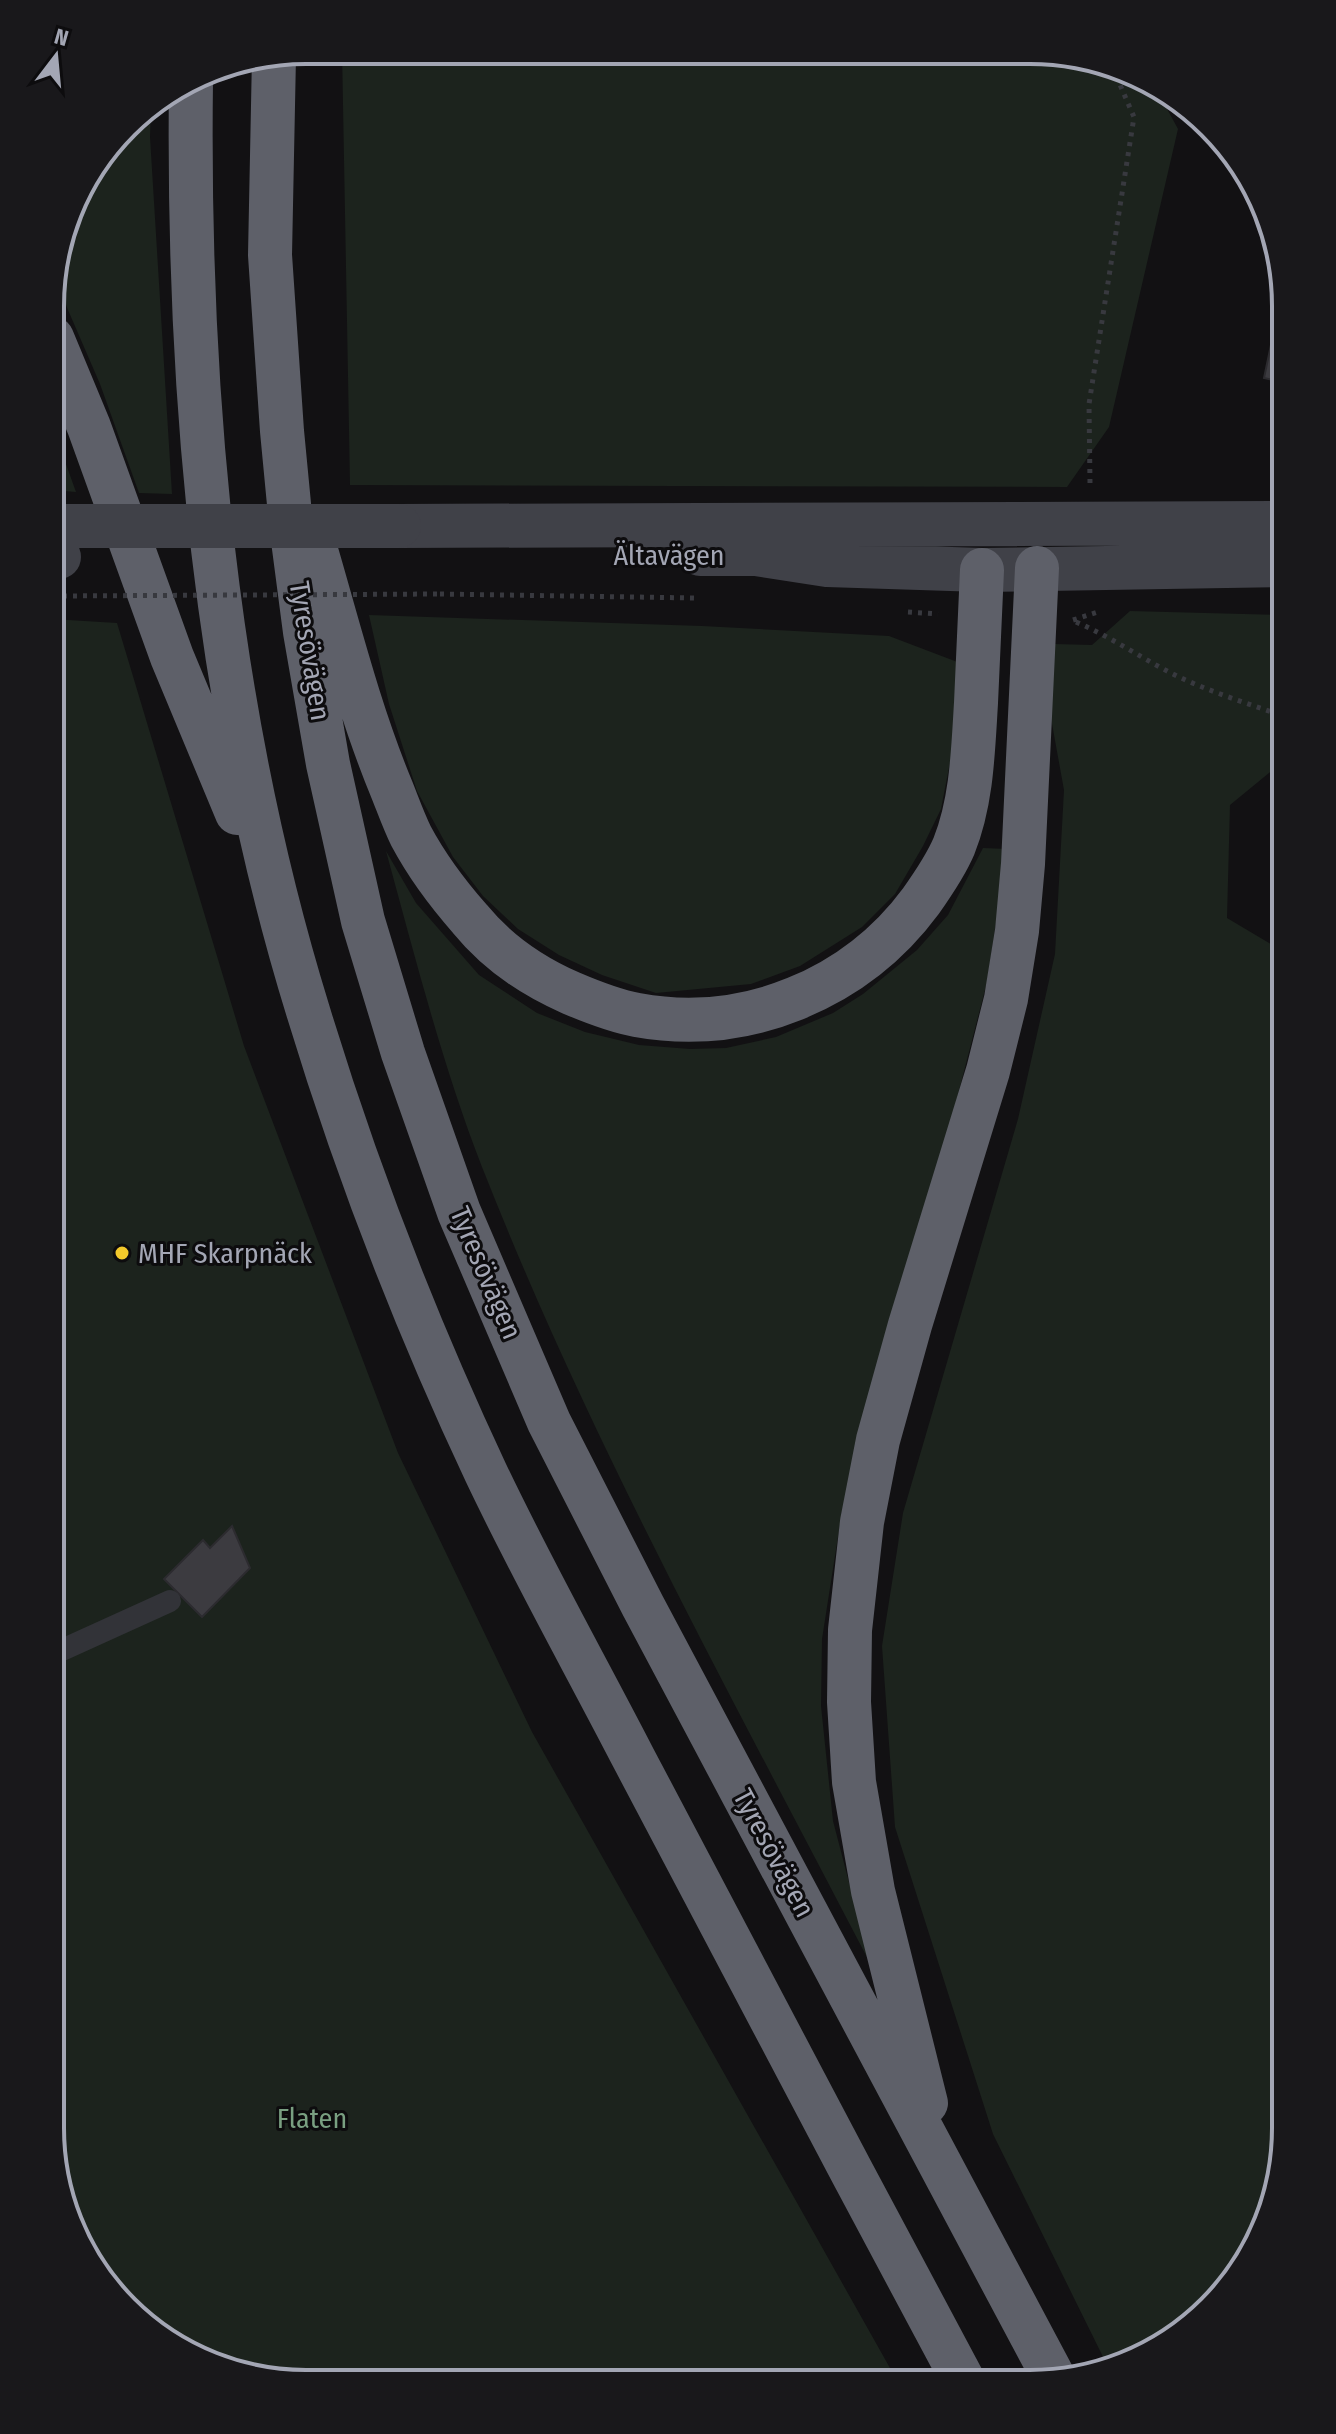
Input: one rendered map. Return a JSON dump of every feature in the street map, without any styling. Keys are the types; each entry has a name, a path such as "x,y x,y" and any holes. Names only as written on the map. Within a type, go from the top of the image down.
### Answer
{"highway":[{"name":"Tyresövägen","path":"274,67 270,255 282,431 305,632 328,764 363,921 403,1053 459,1212 549,1422 650,1620 1049,2369"},
{"path":"191,94 192,312 209,519 233,693 251,790 307,1011 365,1183 425,1337 489,1478 751,1984 958,2370"},
{"path":"64,367 89,427 172,657 283,922"},
{"path":"282,431 356,687 380,761 411,835 438,878 471,921 505,954 546,982 592,1002 636,1015 677,1020 730,1018 782,1005 833,982 875,952 905,922 954,847 966,805 973,756 982,570"},
{"path":"943,2171 873,1891 854,1782 849,1702 850,1630 862,1522 878,1440 988,1071 1006,999 1017,931 1023,864 1037,568"}],"main road":[{"name":"Ältavägen","path":"64,558 400,541 984,525 1272,523"},
{"path":"1037,568 1039,524"},
{"path":"982,570 984,525"},
{"name":"Ältavägen","path":"400,541 756,554 827,565 982,570 1272,565"}],"lane":[{"path":"64,1649 170,1601"}],"path":[{"path":"1091,495 1089,404 1134,117 1118,81"},
{"path":"64,560 440,594 704,598"},
{"path":"903,612 980,617"},
{"path":"1034,620 1072,621 1098,631 1172,674 1272,712"}],"green space":[{"path":"342,65 1062,66 1108,77 1137,89 1165,105 1178,129 1109,427 1067,487 350,485"},
{"path":"151,121 172,494 139,493 100,384 64,301 66,274 72,243 89,199 114,159"},
{"path":"64,458 76,492 64,491"},
{"path":"1130,611 1272,615 1272,771 1230,805 1227,918 1272,945 1270,2160 1254,2221 1222,2275 1190,2310 1165,2329 1104,2358 993,2134 895,1827 882,1646 903,1513 1018,1119 1055,954 1064,790 1045,685 1054,644 1092,645"},
{"path":"369,615 702,626 889,636 960,663 953,747 941,809 895,894 862,927 800,966 751,984 656,993 602,975 559,955 518,929 483,896 453,857 417,791 389,704"},
{"name":"Flaten","path":"64,620 117,623 244,1046 398,1453 532,1732 891,2370 274,2368 213,2352 159,2320 124,2288 89,2235 72,2191 64,2128"},
{"path":"983,848 1007,849 987,982 842,1511 822,1639 821,1706 833,1821 870,1963 616,1471 524,1269 454,1089 386,851 416,903 479,975 537,1013 585,1032 639,1045 690,1049 726,1048 776,1037 833,1013 863,994 917,950 948,915"}],"building":[{"path":"1272,340 1272,380 1264,378"},
{"path":"232,1526 250,1568 202,1617 164,1579 203,1540 210,1548"}],"place":[{"name":"MHF Skarpnäck","path":"122,1253"}]}
